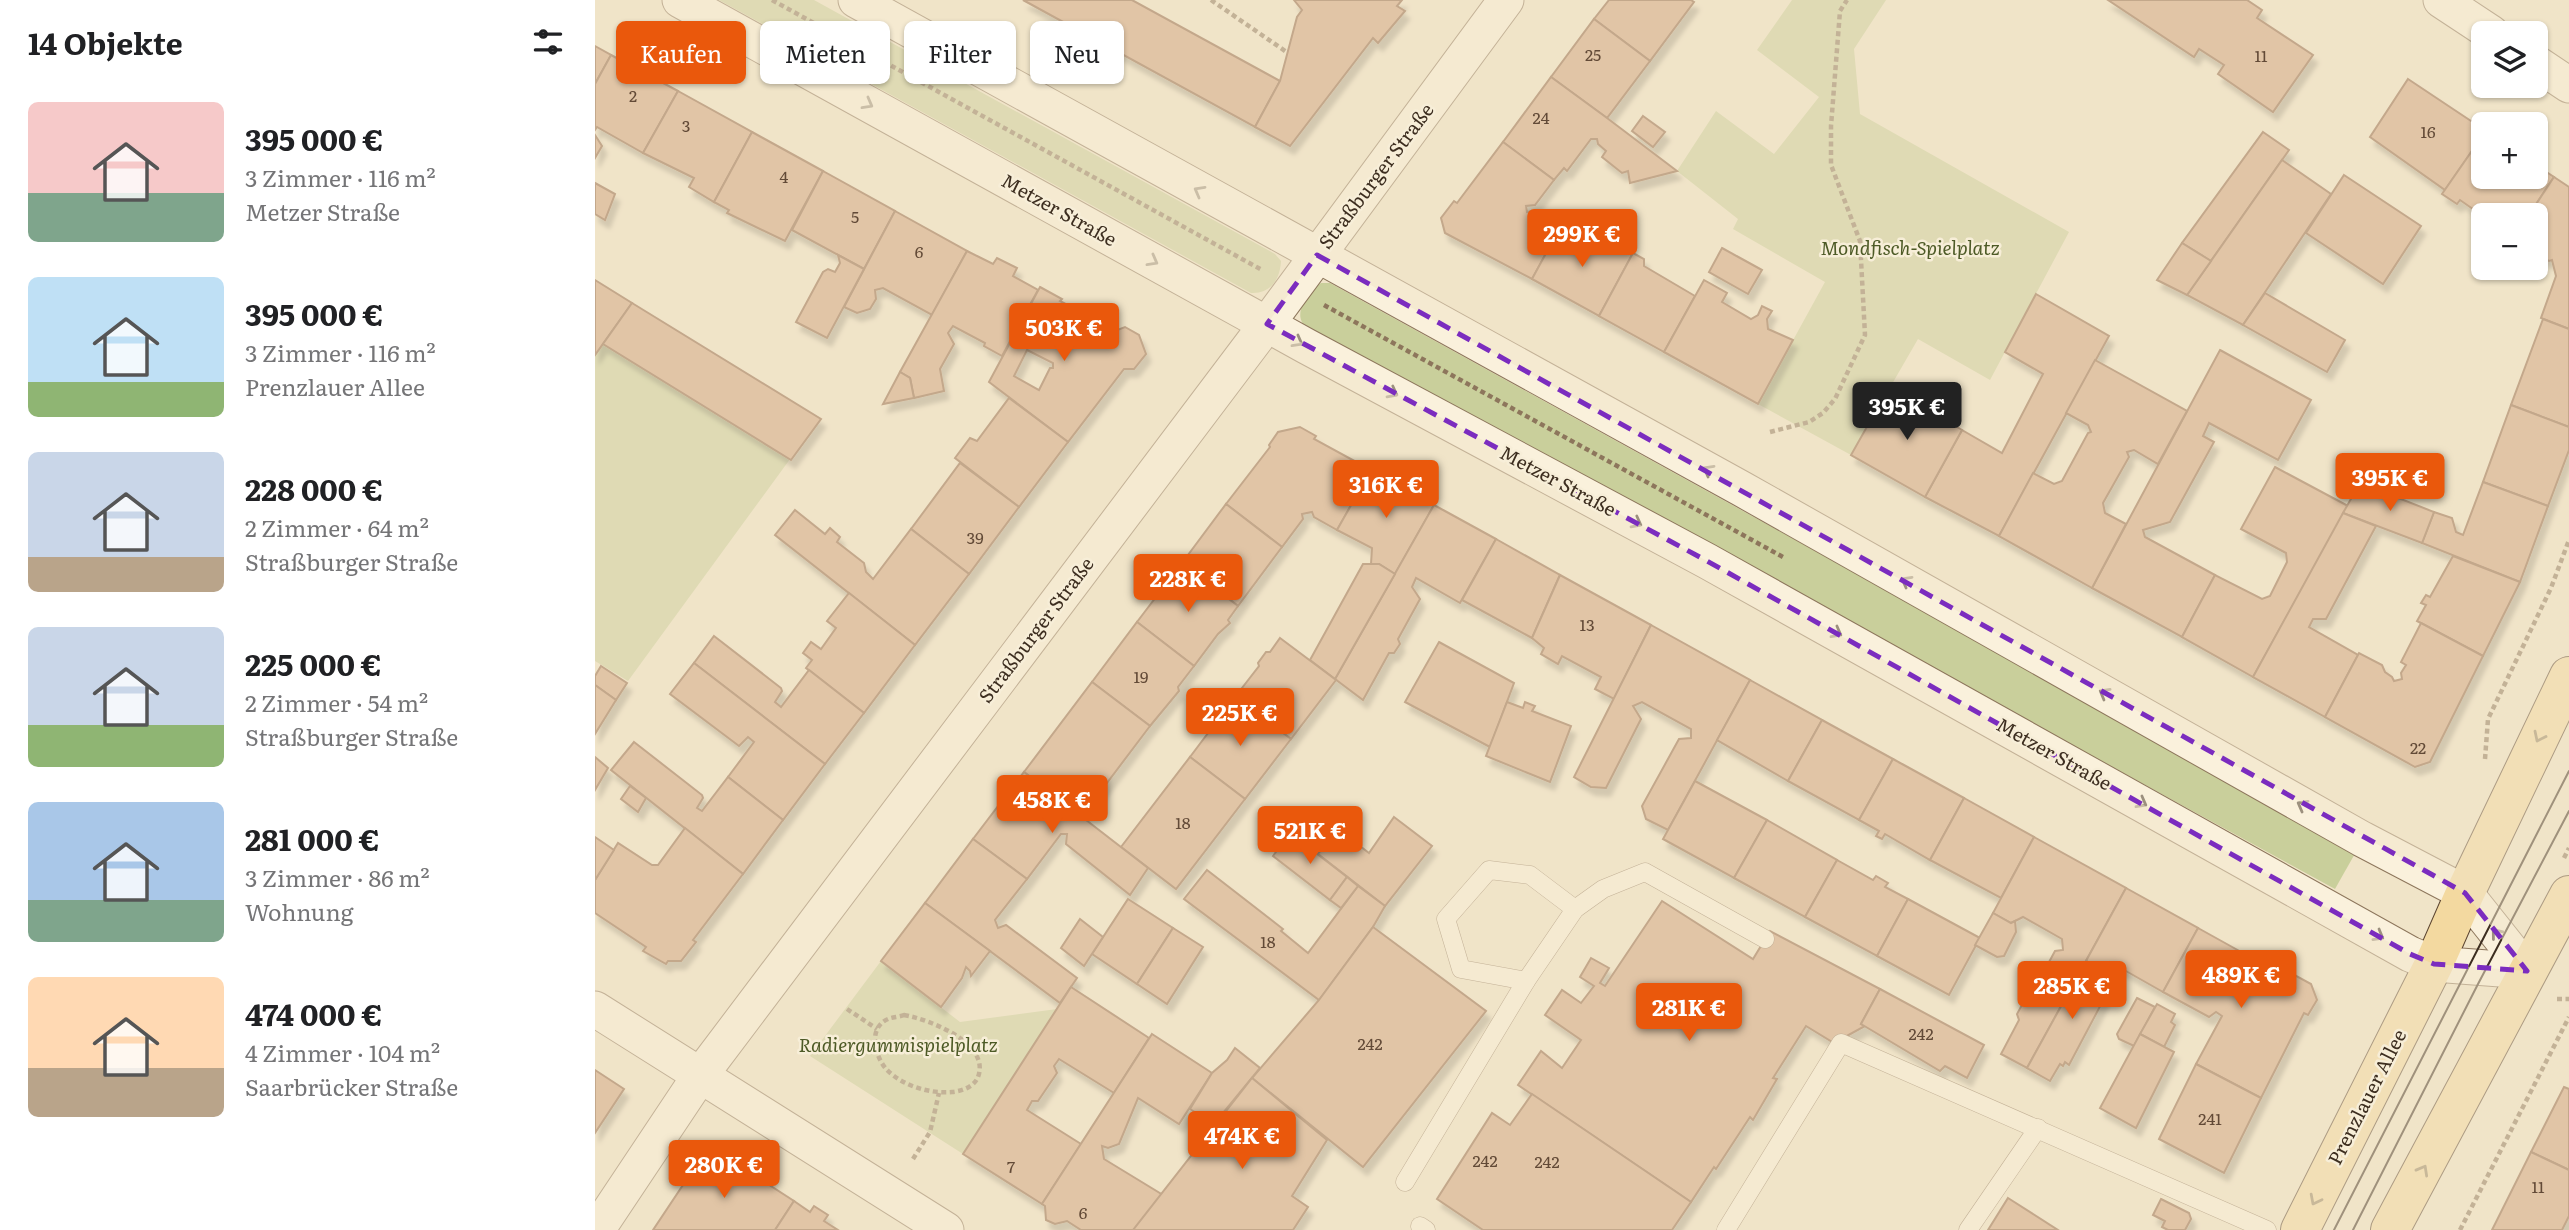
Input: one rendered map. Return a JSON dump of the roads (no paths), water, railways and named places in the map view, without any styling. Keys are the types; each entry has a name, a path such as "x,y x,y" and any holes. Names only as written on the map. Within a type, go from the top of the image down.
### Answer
{"main road":[{"name":"Prenzlauer Allee","path":"2300,1230 2434,964 2569,676"},
{"path":"2391,1230 2569,895"}],"street":[{"name":"Metzer Straße","path":"680,0 1267,324 1707,561 2398,947 2434,964"},
{"path":"856,0 1742,489 2362,839 2465,894 2527,971"},
{"name":"Straßburger Straße","path":"597,1230 699,1077 1294,288 1506,0"},
{"path":"2441,0 2473,21"},
{"path":"2548,71 2569,85"},
{"path":"2434,964 2527,971"},
{"path":"595,1009 699,1077 946,1230"}],"lane":[{"path":"1526,981 1461,969 1446,919 1489,870 1530,875 1575,909"},
{"path":"1405,1182 1526,981 1575,909 1603,889 1645,872 1765,939"},
{"path":"1726,1230 1841,1043 2267,1230"},
{"path":"1968,1230 2038,1128"}],"tram line":[{"path":"2334,1230 2569,771"},
{"path":"2353,1230 2569,811"}],"park label":[{"name":"Mondfisch-Spielplatz","path":"1910,248"},
{"name":"Radiergummispielplatz","path":"898,1045"}]}
